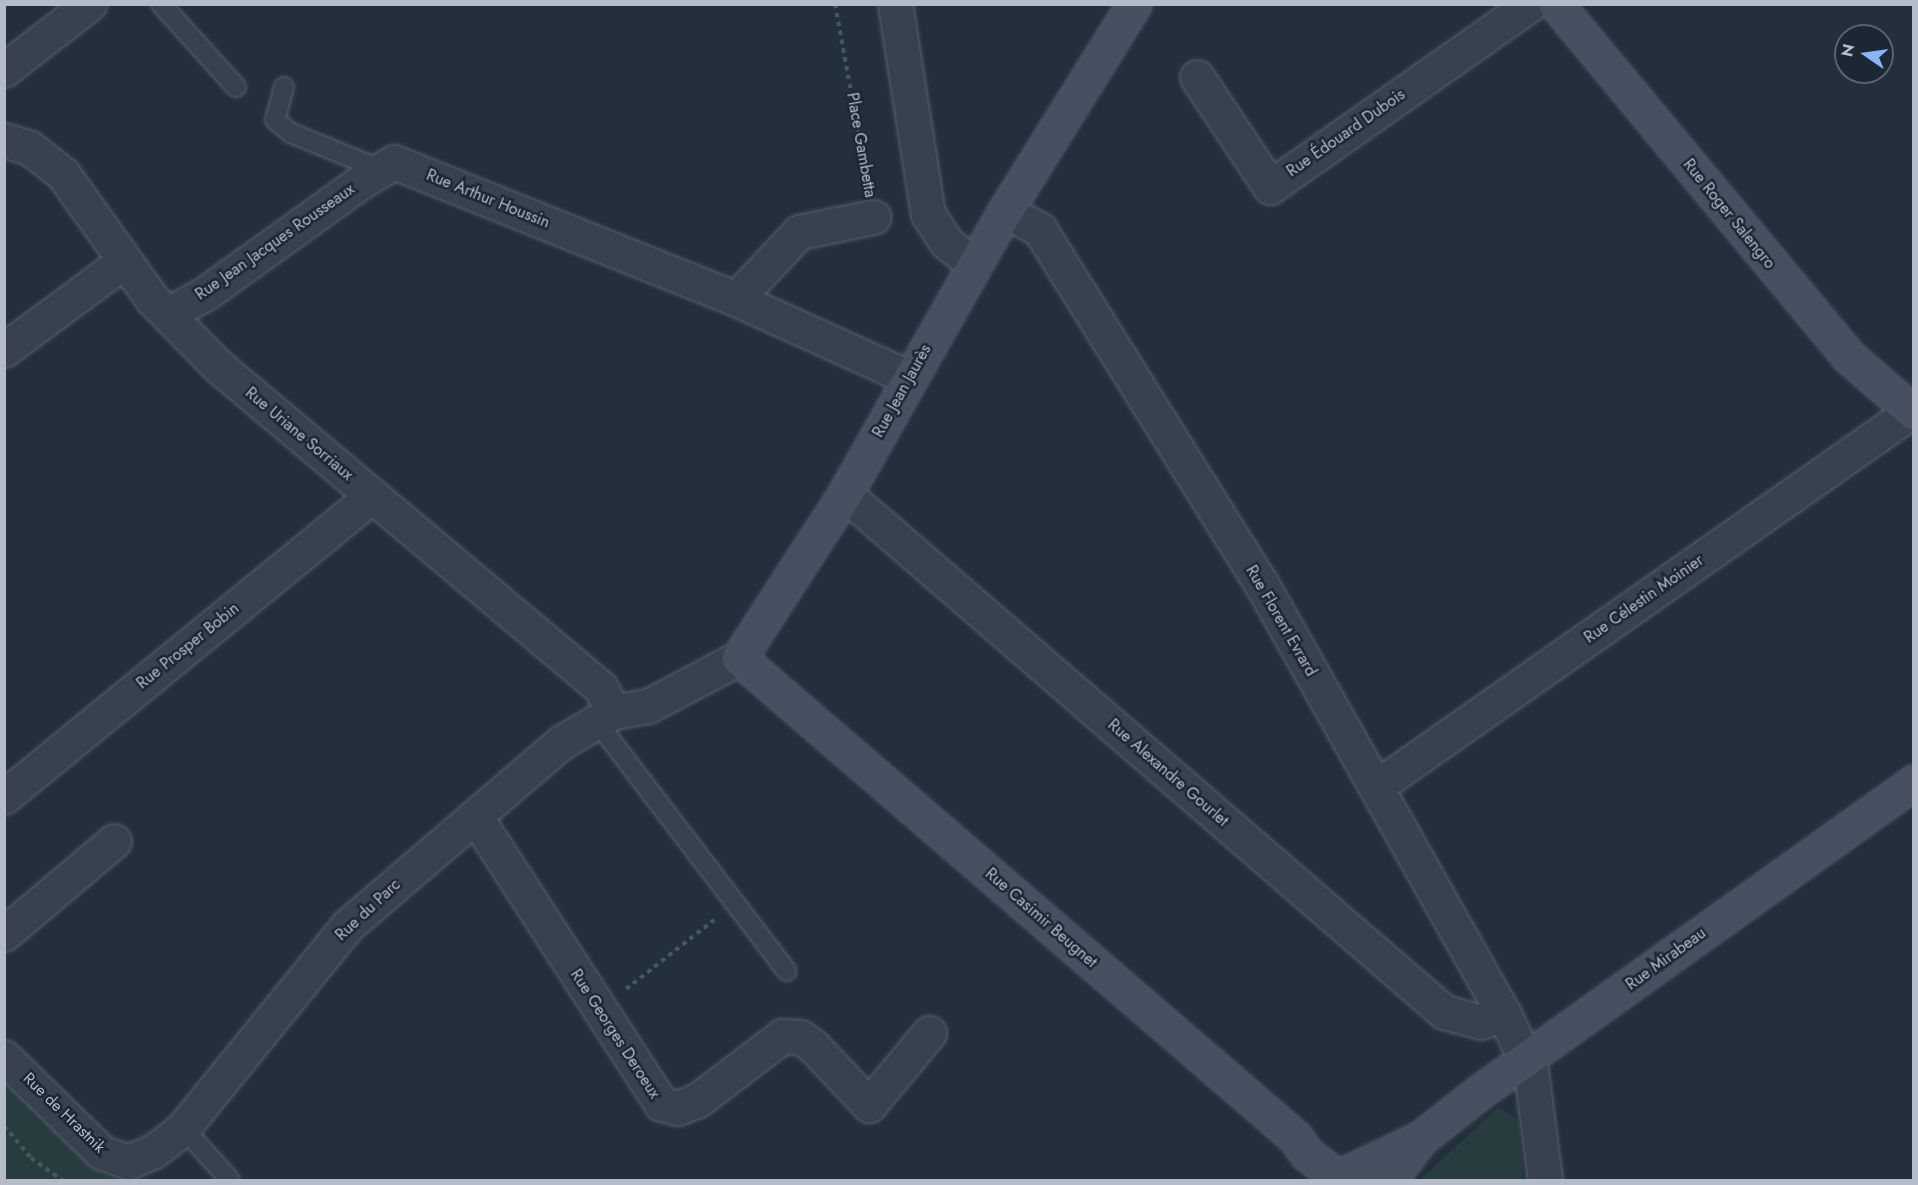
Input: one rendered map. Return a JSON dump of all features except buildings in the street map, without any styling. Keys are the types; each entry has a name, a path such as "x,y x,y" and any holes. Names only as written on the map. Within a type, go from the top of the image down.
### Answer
{"street":[{"path":"4,70 89,4"},
{"path":"895,4 928,214 946,242 974,265"},
{"name":"Rue Jean Jaurès","path":"605,717 648,706 739,658 845,494 1005,211 1134,4"},
{"name":"Rue Édouard Dubois","path":"1197,77 1270,187 1530,4"},
{"name":"Rue Roger Salengro","path":"1556,4 1797,298 1849,357 1913,412"},
{"name":"Rue Uriane Sorriaux","path":"4,140 30,148 63,174 123,262 152,299 170,313 218,366 601,688 605,717"},
{"name":"Rue Arthur Houssin","path":"379,169 394,162 736,299"},
{"name":"Rue Jean Jacques Rousseaux","path":"170,313 206,294 379,169"},
{"name":"Rue Florent Evrard","path":"1005,211 1040,230 1262,585 1504,1014 1526,1056 1545,1180"},
{"name":"Place Gambetta","path":"736,299 799,232 873,217"},
{"path":"4,350 123,262"},
{"path":"736,299 910,378"},
{"name":"Rue Célestin Moinier","path":"1376,787 1913,412"},
{"name":"Rue Alexandre Gourlet","path":"845,494 1444,1012 1481,1022 1504,1014"},
{"name":"Rue Prosper Bobin","path":"4,797 372,496"},
{"name":"Rue Casimir Beugnet","path":"739,658 1295,1137 1307,1155 1337,1180"},
{"name":"Rue du Parc","path":"128,1162 154,1151 183,1128 347,926 562,742 605,717"},
{"name":"Rue Mirabeau","path":"1337,1180 1421,1138 1526,1056 1914,782"},
{"name":"Rue Georges Deroeux","path":"476,816 661,1104 678,1108 698,1100 782,1036 800,1037 812,1045 869,1105 929,1033"},
{"path":"4,934 114,841"},
{"name":"Rue de Hrastnik","path":"4,1057 101,1152 128,1162"},
{"name":"Rue Mirabeau","path":"1389,1180 1421,1138"}],"lane":[{"path":"161,4 236,87"},
{"name":"Rue Arthur Houssin","path":"284,87 275,120 291,133 379,169"},
{"path":"605,717 734,904 787,971"},
{"path":"183,1128 230,1180"}],"path":[{"name":"Place Gambetta","path":"835,4 873,217"},
{"path":"599,1010 734,904"},
{"path":"4,1126 32,1158 62,1180"}],"green space":[{"path":"4,1078 101,1172 117,1180 5,1180"},
{"path":"1498,1107 1518,1120 1524,1180 1420,1180"}]}
